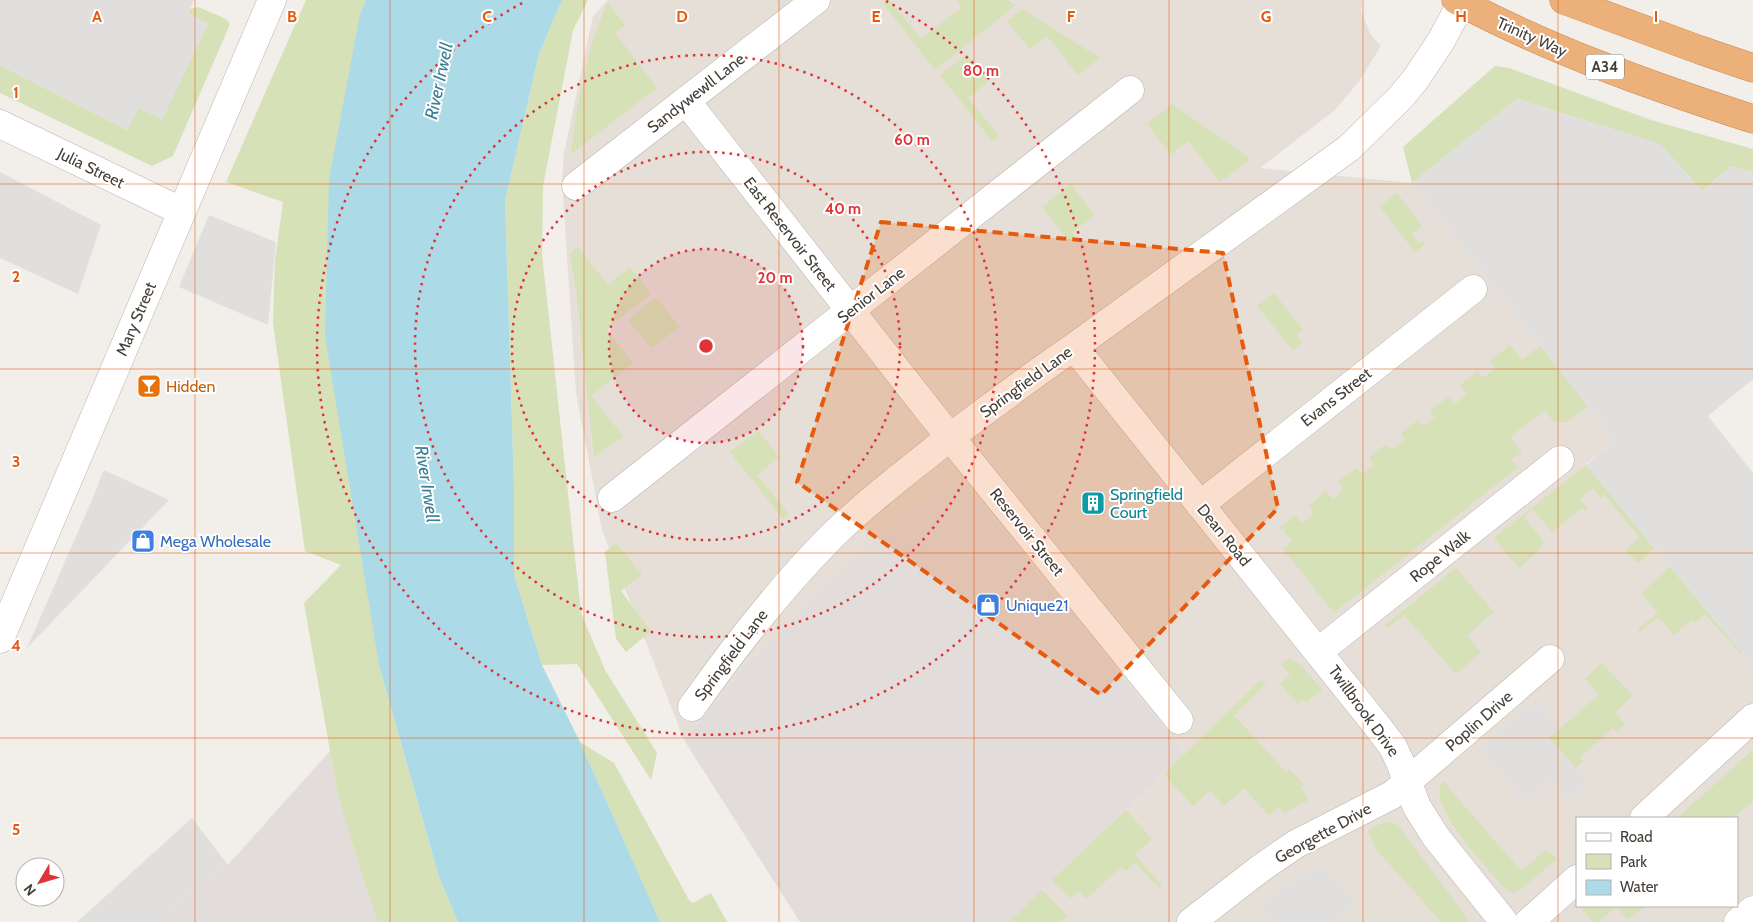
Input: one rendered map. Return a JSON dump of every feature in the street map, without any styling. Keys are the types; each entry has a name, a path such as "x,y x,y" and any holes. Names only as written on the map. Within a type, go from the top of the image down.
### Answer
{"highway":[{"path":"1564,0 1753,68"},
{"name":"Trinity Way","path":"1460,1 1479,13 1547,45 1662,89 1753,119"}],"street":[{"name":"Mary Street","path":"0,639 272,0"},
{"name":"Sandywewll Lane","path":"576,186 816,0"},
{"name":"Springfield Lane","path":"692,707 726,658 761,613 834,534 899,477 1030,376 1074,347 1316,174 1349,148 1400,98 1415,80 1441,42 1460,1"},
{"name":"Senior Lane","path":"612,498 1130,90"},
{"name":"East Reservoir Street","path":"686,101 951,437"},
{"name":"Julia Street","path":"0,124 181,212"},
{"name":"Evans Street","path":"1200,505 1473,289"},
{"name":"Dean Road","path":"1074,347 1319,651"},
{"name":"Reservoir Street","path":"951,437 1179,720"},
{"name":"Rope Walk","path":"1319,651 1560,460"},
{"name":"Twillbrook Drive","path":"1319,651 1393,747 1417,807 1436,837 1504,922"},
{"name":"Poplin Drive","path":"1408,782 1550,659"},
{"path":"1645,817 1753,718"},
{"name":"Georgette Drive","path":"1191,922 1261,868 1296,844 1392,795 1408,782"},
{"path":"1529,922 1576,880"},
{"path":"1738,922 1753,910"}],"highlighted area":[{"path":"881,222 1223,253 1278,508 1101,695 797,482"}],"shaded area":[{"path":"0,0 194,0 188,13 208,24 162,120 139,108 127,130 0,65"},
{"path":"608,0 1362,0 1361,12 1371,35 1381,46 1360,80 1335,110 1260,168 1412,183 1615,441 1586,464 1753,666 1753,922 1009,922 1185,753 972,493 947,481 820,591 739,673 684,740 602,530 576,393 562,180 564,153 593,16"},
{"path":"1517,99 1660,144 1702,191 1731,166 1753,172 1753,379 1708,416 1753,473 1753,666 1586,465 1615,441 1412,183"},
{"path":"0,172 101,225 78,294 0,258"},
{"path":"209,215 276,242 268,325 179,287"},
{"path":"104,470 169,500 27,648 91,502"},
{"path":"947,481 972,493 1185,753 1009,922 800,922 684,740 739,673 820,591 907,512"},
{"path":"1537,700 1561,727 1549,738 1589,783 1569,801 1551,780 1525,802 1479,749"},
{"path":"330,751 338,796 378,922 158,922 228,865"},
{"path":"192,818 228,865 158,922 77,922"},
{"path":"1320,864 1356,903 1335,922 1273,922 1260,908 1302,871 1308,876"}],"green space":[{"path":"306,0 366,0 360,14 379,665 439,877 458,922 378,922 366,888 338,796 304,603 341,565 305,551 273,323 275,260 283,202 226,182"},
{"path":"562,0 588,0 573,30 543,186 542,254 581,613 605,670 657,753 651,780 577,664 542,665 514,575 514,486 505,201 539,54"},
{"path":"886,0 890,0 921,39 962,7 957,0 1007,0 1016,5 935,70 883,3"},
{"path":"607,2 625,25 615,33 657,88 571,154 576,114 590,50"},
{"path":"198,7 226,19 230,24 173,156 152,166 0,93 0,65 127,130 138,107 162,119 208,24 188,13 190,9"},
{"path":"1022,9 1100,58 1078,75 1047,36 1030,49 1007,21"},
{"path":"967,54 989,81 968,98 999,136 992,141 940,75"},
{"path":"1495,66 1509,68 1651,120 1753,149 1753,172 1731,166 1702,191 1660,144 1517,99 1412,183 1403,147"},
{"path":"1172,104 1250,160 1220,182 1188,141 1170,154 1147,124"},
{"path":"1071,184 1094,215 1072,233 1075,236 1069,241 1042,207"},
{"path":"1397,193 1422,226 1412,234 1419,243 1423,241 1425,244 1415,252 1380,207"},
{"path":"578,247 608,285 630,267 651,294 606,329 633,363 591,396 623,436 594,457 576,290 570,254"},
{"path":"1274,293 1303,330 1296,335 1302,342 1293,350 1257,306"},
{"path":"656,297 680,327 651,348 628,320"},
{"path":"1510,345 1522,360 1540,346 1588,406 1567,422 1554,422 1545,410 1510,437 1522,452 1511,460 1518,467 1334,613 1283,549 1292,541 1282,528 1278,529 1295,515 1302,523 1314,513 1309,506 1325,491 1333,499 1344,490 1338,482 1356,468 1362,474 1374,465 1369,458 1386,444 1392,450 1405,439 1401,433 1418,420 1423,426 1435,417 1430,410 1448,397 1455,404 1467,394 1460,385 1478,371 1483,378 1495,369 1490,361"},
{"path":"758,430 779,457 757,475 789,514 783,519 730,452"},
{"path":"1586,465 1654,548 1638,563 1625,550 1640,538 1605,495 1601,498 1593,488 1580,499 1588,509 1585,511 1582,508 1552,532 1533,509 1524,517 1544,542 1536,553 1519,568 1494,538"},
{"path":"616,543 642,574 621,591 651,631 626,652 616,639 605,552"},
{"path":"1670,567 1741,654 1705,614 1695,623 1692,620 1674,635 1658,617 1639,633 1638,630 1658,612 1641,593"},
{"path":"1456,568 1494,612 1467,635 1481,652 1456,674 1404,615 1388,628 1385,625"},
{"path":"1288,659 1301,665 1322,690 1307,702 1303,699 1298,704 1280,684 1290,674 1281,664"},
{"path":"1602,663 1633,696 1615,712 1625,724 1617,732 1613,728 1580,757 1583,761 1575,768 1549,738 1599,695 1585,679"},
{"path":"1261,680 1266,684 1234,715 1286,772 1289,769 1304,785 1301,788 1308,800 1284,813 1279,807 1269,816 1244,788 1224,806 1210,790 1193,806 1164,774"},
{"path":"580,742 614,763 689,900 693,903 711,893 727,922 660,922"},
{"path":"1753,750 1753,801 1734,817 1678,817"},
{"path":"1443,781 1521,871 1546,850 1557,859 1521,889 1512,893 1486,867 1450,819 1442,804 1439,791"},
{"path":"1126,810 1152,839 1135,855 1162,885 1159,888 1135,863 1126,871 1121,867 1086,899 1079,891 1070,898 1052,880"},
{"path":"1384,822 1395,824 1401,829 1470,922 1441,922 1375,848 1368,830"},
{"path":"1042,890 1067,916 1061,922 1009,922"},
{"path":"1616,907 1598,922 1592,922 1581,908"},
{"path":"1616,907 1645,907 1628,919"}],"water":[{"name":"River Irwell","path":"366,0 562,0 539,54 505,201 514,486 514,575 542,665 580,742 660,922 458,922 439,877 379,665 325,336 329,179 360,14"}],"place":[{"name":"Hidden","path":"149,386"},
{"name":"Springfield Court","path":"1093,503"},
{"name":"Mega Wholesale","path":"143,541"},
{"name":"Unique21","path":"988,605"}]}
